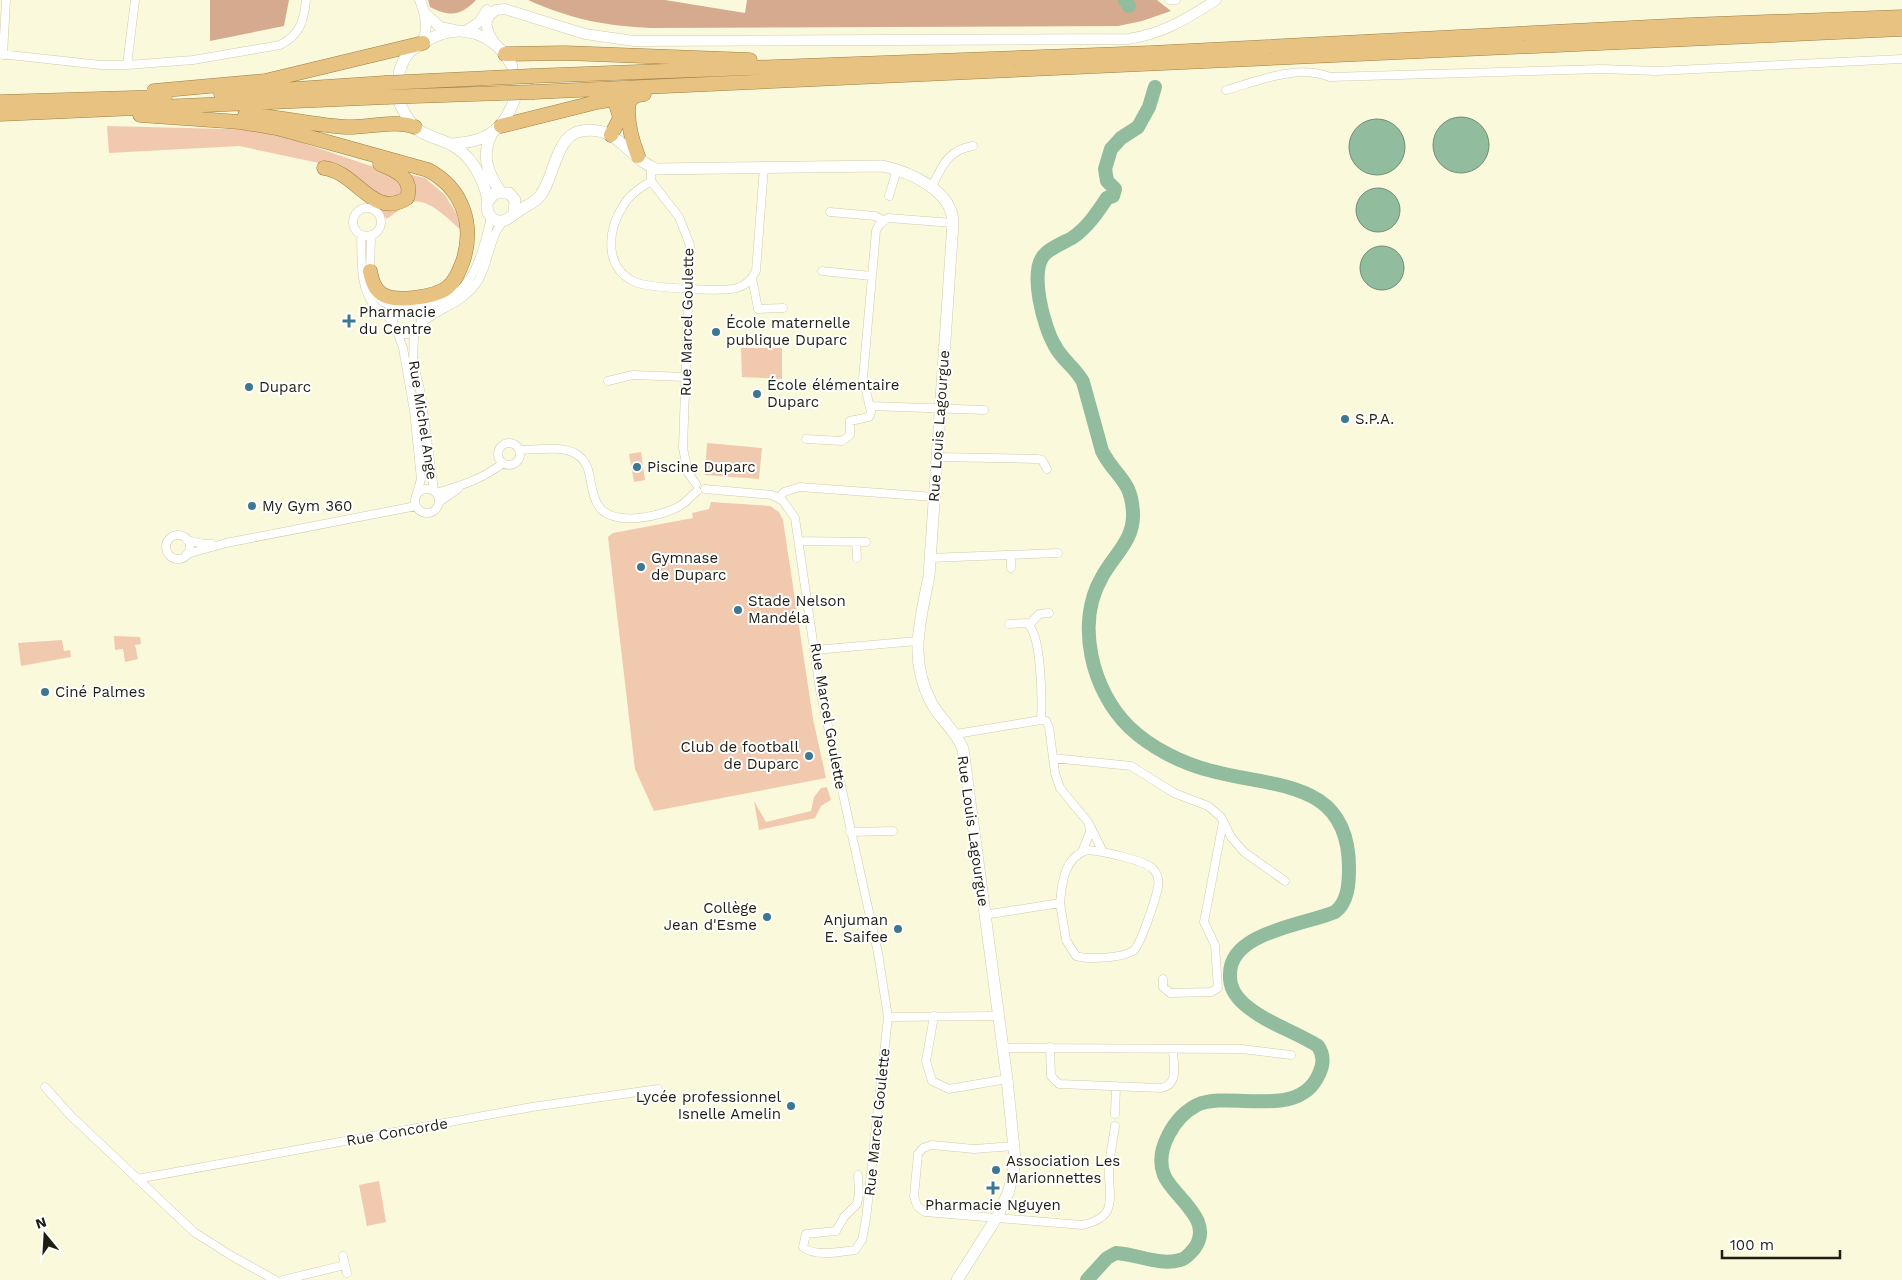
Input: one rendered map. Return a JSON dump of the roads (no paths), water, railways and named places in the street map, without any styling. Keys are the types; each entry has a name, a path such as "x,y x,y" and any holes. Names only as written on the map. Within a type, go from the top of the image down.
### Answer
{"highway":[{"path":"0,102 82,98 177,97 385,83 532,76 1151,53 1690,24 1902,17"},
{"path":"0,114 534,92 1902,29"},
{"path":"82,98 265,81 423,43"},
{"path":"505,54 565,53 886,64"},
{"path":"496,130 613,99 636,95 708,87 842,77"},
{"path":"636,95 629,101 628,110 631,135 638,156"},
{"path":"610,135 620,118 613,99"},
{"path":"66,111 98,117 184,113 263,115 346,127 404,123 415,127"},
{"path":"140,115 262,125 290,130 435,174 450,186 458,196 466,218 468,239 455,279 444,290 428,296 387,297 375,288 370,271"},
{"path":"324,168 339,172 376,201 396,204 407,198 407,180 392,169 367,160 345,148"}],"main road":[{"path":"399,73 407,54 423,43 438,34 461,31 485,37 494,42 505,54 512,66"},
{"path":"515,98 510,113 496,130 485,150 485,161 500,191 513,196 528,198 545,189"},
{"path":"400,104 415,127 432,138 450,144 468,159 476,169 486,190 488,212 492,217 504,221 539,198 545,189 559,152 568,138 583,131 610,135 651,167"},
{"path":"450,144 472,142 496,130"},
{"name":"Rue Louis Lagourgue","path":"651,167 663,170 865,165 897,169 931,188 951,208 953,222 929,576 916,641 918,664 931,702 956,734 963,749 1003,1048 1014,1146 1014,1175 1008,1193 997,1217 957,1280"},
{"path":"488,200 500,191"},
{"path":"513,196 516,205 514,214"}],"street":[{"path":"6,0 2,55 127,65 194,60 280,45 290,40 299,30 304,19 306,0"},
{"path":"127,65 135,0"},
{"path":"420,0 426,13 440,27 461,31 479,22 484,12 501,4 508,4 526,15"},
{"path":"1169,0 1176,0"},
{"path":"494,42 486,27 491,13 505,9 585,34 634,41 1128,39 1147,36 1180,24 1216,0"},
{"path":"423,43 427,32 426,13"},
{"path":"1226,90 1299,72 1315,73 1330,77 1602,69 1656,72 1902,59"},
{"path":"931,188 949,155 962,148 973,146"},
{"path":"651,167 651,180 629,198 617,217 611,240 613,258 624,276 639,284 690,288 737,288 752,278 756,271 758,255 764,167"},
{"path":"890,196 897,169"},
{"name":"Rue Marcel Goulette","path":"651,180 674,210 688,237 691,254 683,458 688,473 699,488"},
{"path":"361,235 371,235 380,227 381,220 374,209 367,208 357,211 352,222 354,228 361,235 364,278 367,292 374,305 392,321 397,331 405,334 419,327 430,315 452,306 466,296 477,282 489,258 497,230 504,221"},
{"path":"830,212 875,216 883,220 896,218 953,222"},
{"path":"392,321 398,309 406,306 415,308 446,300 465,287 475,272 482,254 492,217"},
{"path":"806,439 839,442 850,435 850,421 869,417 871,412 863,378 876,231 883,220"},
{"path":"371,235 371,286 378,298 398,309"},
{"path":"822,271 872,276"},
{"path":"752,278 758,309 783,308"},
{"path":"415,308 420,316 419,327"},
{"name":"Rue Michel Ange","path":"419,327 412,350 422,394 435,492"},
{"name":"Rue Michel Ange","path":"397,331 403,348 411,395 422,479 417,493"},
{"path":"608,381 633,375 685,377"},
{"path":"870,406 984,410"},
{"path":"485,475 501,448 507,444 514,445 519,454"},
{"path":"498,454 503,463 511,465 519,454 558,448 569,450 582,459 588,469 597,503 605,513 612,517 632,518 674,508 684,503 699,488 772,495 778,498 791,489 800,487 934,497"},
{"path":"937,457 1038,458 1042,460 1047,469"},
{"path":"464,485 435,492 425,489 417,493 415,499 416,506 421,511 428,513 435,509 439,502 464,485 485,475 503,463"},
{"path":"435,492 439,502"},
{"name":"Rue Marcel Goulette","path":"778,498 792,511 800,541 820,690 878,953 888,1017 870,1191 862,1240 855,1250 826,1252 807,1250 803,1247 806,1234 836,1231 844,1217 857,1204 859,1194 858,1175"},
{"path":"226,543 203,544 187,540 182,536 174,536 169,539 166,546 167,553 172,558 182,558 187,554 226,543 416,506"},
{"path":"187,540 190,547 187,554"},
{"path":"800,541 866,542"},
{"path":"856,542 858,558"},
{"path":"930,558 1058,553"},
{"path":"1011,556 1011,568"},
{"path":"1009,624 1030,624 1039,614 1049,613"},
{"path":"1030,624 1033,629 1042,682 1041,720"},
{"path":"815,650 916,641"},
{"path":"956,734 1041,720 1046,722 1049,727 1053,758 1060,788 1088,822 1104,852"},
{"path":"1053,758 1131,766 1174,793 1213,808 1223,820 1231,837 1244,852 1285,881"},
{"path":"1163,979 1165,991 1170,993 1211,992 1218,988 1215,945 1204,922 1223,820"},
{"path":"1082,852 1087,850 1104,852 1148,865 1157,874 1158,888 1136,949 1119,956 1083,959 1076,956 1066,940 1060,903 1066,869 1082,852 1090,832 1088,822"},
{"path":"850,832 893,831"},
{"path":"984,914 1060,903"},
{"path":"934,1016 926,1061 932,1081 949,1089 1006,1079"},
{"path":"888,1017 998,1016"},
{"path":"1050,1047 1051,1076 1059,1084 1161,1088 1169,1086 1174,1079 1173,1049"},
{"path":"1003,1048 1242,1049 1291,1055"},
{"path":"1115,1114 1116,1086"},
{"path":"45,1087 70,1115 194,1232 230,1256 275,1280"},
{"name":"Rue Concorde","path":"137,1179 532,1107 658,1089"},
{"path":"1014,1146 974,1149 932,1145 923,1148 918,1154 914,1196 920,1209 924,1212 1082,1225 1101,1219 1111,1204 1109,1168 1114,1126"},
{"path":"343,1256 347,1273"},
{"path":"283,1280 345,1264"}],"waterway":[{"path":"1125,0 1129,6"},
{"path":"1087,1280 1107,1258 1116,1253 1164,1262 1180,1260 1188,1256 1194,1249 1199,1238 1200,1228 1190,1209 1168,1183 1162,1165 1164,1145 1174,1125 1181,1117 1197,1105 1211,1101 1263,1102 1280,1101 1296,1097 1309,1088 1319,1074 1323,1060 1318,1046 1271,1022 1244,1004 1233,991 1230,983 1230,974 1233,960 1242,948 1255,939 1288,926 1335,912 1343,903 1349,880 1346,839 1336,818 1322,803 1304,792 1201,768 1179,760 1147,742 1129,727 1105,695 1097,676 1092,656 1089,635 1094,595 1102,577 1127,540 1132,523 1132,502 1130,493 1122,479 1102,451 1083,382 1077,372 1058,351 1046,326 1040,299 1038,273 1040,262 1045,254 1082,230 1107,198 1113,196 1115,189 1107,181 1105,169 1111,149 1121,138 1138,127 1149,107 1155,87"}],"place":[{"name":"Pharmacie du Centre","path":"349,321"},
{"name":"École maternelle publique Duparc","path":"716,332"},
{"name":"Duparc","path":"249,387"},
{"name":"École élémentaire Duparc","path":"757,394"},
{"name":"S.P.A.","path":"1345,419"},
{"name":"Piscine Duparc","path":"637,467"},
{"name":"My Gym 360","path":"252,506"},
{"name":"Gymnase de Duparc","path":"641,567"},
{"name":"Stade Nelson Mandéla","path":"738,610"},
{"name":"Ciné Palmes","path":"45,692"},
{"name":"Club de football de Duparc","path":"809,756"},
{"name":"Collège Jean d'Esme","path":"767,917"},
{"name":"Anjuman E. Saifee","path":"898,929"},
{"name":"Lycée professionnel Isnelle Amelin","path":"791,1106"},
{"name":"Association Les Marionnettes","path":"996,1170"},
{"name":"Pharmacie Nguyen","path":"993,1188"}]}
